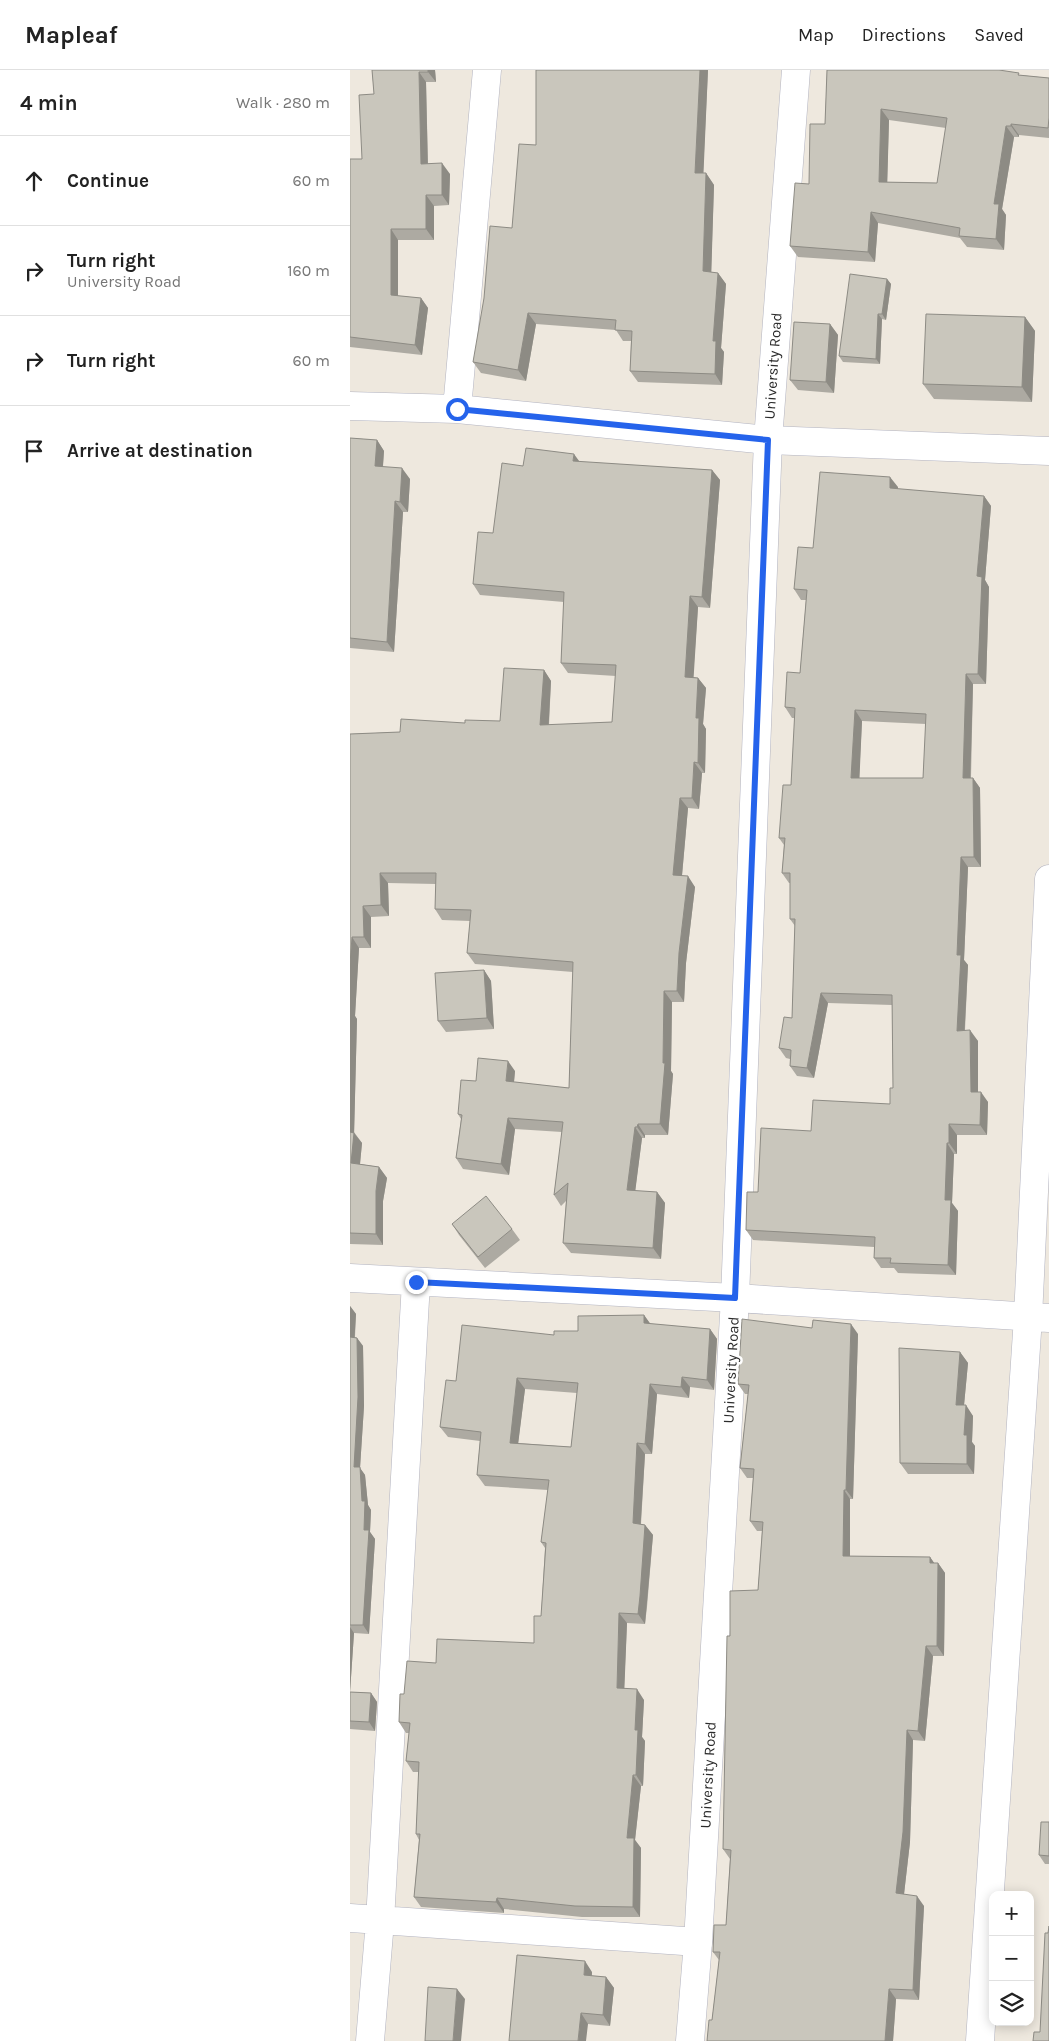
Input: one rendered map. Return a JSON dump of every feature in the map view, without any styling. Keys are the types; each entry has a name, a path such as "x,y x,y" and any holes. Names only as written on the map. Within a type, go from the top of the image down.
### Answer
{"street":[{"path":"457,409 487,70"},
{"name":"University Road","path":"690,2041 698,1942 735,1298 768,440 796,70"},
{"path":"350,406 457,409 768,440 1049,451"},
{"path":"980,2041 1039,1318 1049,879"},
{"path":"350,1278 735,1298 1039,1318"},
{"path":"370,2041 380,1921 416,1282"},
{"path":"350,1918 698,1942"}],"building":[{"path":"372,70 428,70 428,72 419,72 421,164 442,163 442,195 426,195 426,229 391,229 391,295 421,298 415,345 350,337 350,159 362,159 359,95 374,94"},
{"path":"536,70 700,70 695,173 706,173 703,271 718,273 713,341 716,341 715,374 630,371 632,331 615,330 616,320 528,313 518,370 473,362 484,298 490,226 512,228 519,144 536,145"},
{"path":"827,70 999,70 1019,73 1018,75 1049,78 1048,128 1011,124 1011,126 1006,126 994,204 999,204 996,239 959,236 960,228 871,212 868,252 790,246 795,183 809,184 810,124 825,124","holes":["881,109 947,118 937,183 879,182"]},
{"path":"850,274 887,279 882,314 878,314 876,359 839,356"},
{"path":"926,314 1025,317 1022,387 923,384"},
{"path":"794,322 830,324 826,382 790,380"},
{"path":"350,438 377,440 375,466 402,468 400,502 395,501 387,642 350,638"},
{"path":"526,448 574,454 573,461 712,470 702,597 690,596 685,677 698,678 696,718 699,718 698,763 694,762 692,798 680,798 673,875 688,876 679,953 677,991 664,991 663,1063 665,1063 660,1124 638,1124 635,1127 627,1190 657,1192 653,1248 563,1243 568,1183 554,1195 563,1122 508,1118 501,1164 456,1158 462,1115 458,1114 461,1080 476,1081 478,1058 508,1061 506,1081 569,1088 573,962 467,953 471,910 435,909 436,873 380,873 381,905 363,906 364,937 352,937 350,964 350,734 400,732 401,719 465,723 465,720 500,721 504,668 544,670 540,725 612,722 616,665 561,663 564,592 473,584 478,532 493,533 502,463 523,466"},
{"path":"820,472 890,477 890,488 984,496 977,576 982,577 978,674 966,674 963,778 973,778 974,857 961,857 957,955 961,955 957,1031 970,1030 971,1092 981,1092 980,1125 949,1124 945,1200 951,1200 948,1265 890,1263 891,1258 874,1258 875,1237 746,1230 747,1192 758,1192 761,1128 811,1131 813,1100 890,1104 890,1088 893,1088 892,995 821,993 807,1068 790,1066 791,1050 779,1048 784,1017 792,1018 795,919 790,919 790,873 782,873 785,838 779,838 783,785 791,785 795,708 785,707 787,672 800,673 807,590 794,589 798,547 813,548","holes":["855,710 926,714 923,778 851,778"]},
{"path":"484,970 487,1018 438,1021 435,973"},
{"path":"350,1132 354,1133 351,1163 379,1167 376,1191 376,1234 350,1233"},
{"path":"486,1196 512,1229 478,1257 452,1224"},
{"path":"644,1315 644,1323 710,1329 707,1380 682,1377 681,1387 650,1384 645,1444 637,1443 633,1523 645,1525 640,1596 638,1614 619,1613 617,1688 637,1689 635,1730 638,1730 636,1775 633,1775 627,1838 634,1838 633,1907 575,1906 497,1898 496,1902 414,1897 420,1834 416,1834 419,1762 406,1761 410,1723 399,1722 400,1694 404,1694 407,1661 436,1663 437,1639 534,1643 534,1616 541,1616 546,1543 541,1542 549,1480 477,1475 481,1432 440,1427 446,1380 456,1381 462,1325 554,1335 554,1331 578,1331 578,1316","holes":["517,1378 578,1383 571,1447 510,1443"]},
{"path":"742,1319 812,1328 813,1320 851,1324 843,1556 930,1557 930,1563 938,1563 937,1646 926,1646 918,1731 907,1730 903,1832 896,1893 917,1896 913,1990 889,1989 885,2041 707,2041 709,2020 712,2020 720,1952 713,1952 714,1925 726,1925 731,1850 723,1849 727,1636 730,1636 730,1591 758,1590 763,1522 750,1521 754,1469 740,1468 749,1385 738,1384"},
{"path":"350,1337 357,1338 358,1397 354,1467 360,1467 362,1501 365,1501 364,1530 369,1530 363,1625 350,1625"},
{"path":"899,1348 960,1352 956,1405 966,1405 964,1435 967,1435 967,1464 900,1463"},
{"path":"350,1692 371,1693 369,1722 350,1721"},
{"path":"1041,1822 1049,1822 1049,1856 1039,1855"},
{"path":"1049,1926 1049,2041 1033,2041 1034,2032 1040,2032 1045,1933 1048,1933"},
{"path":"517,1955 585,1961 584,1975 606,1977 603,2015 581,2013 578,2041 509,2041"},
{"path":"428,1987 457,1989 453,2041 425,2041"}],"route":[{"path":"416,1282 735,1298 768,440 457,409"}]}
